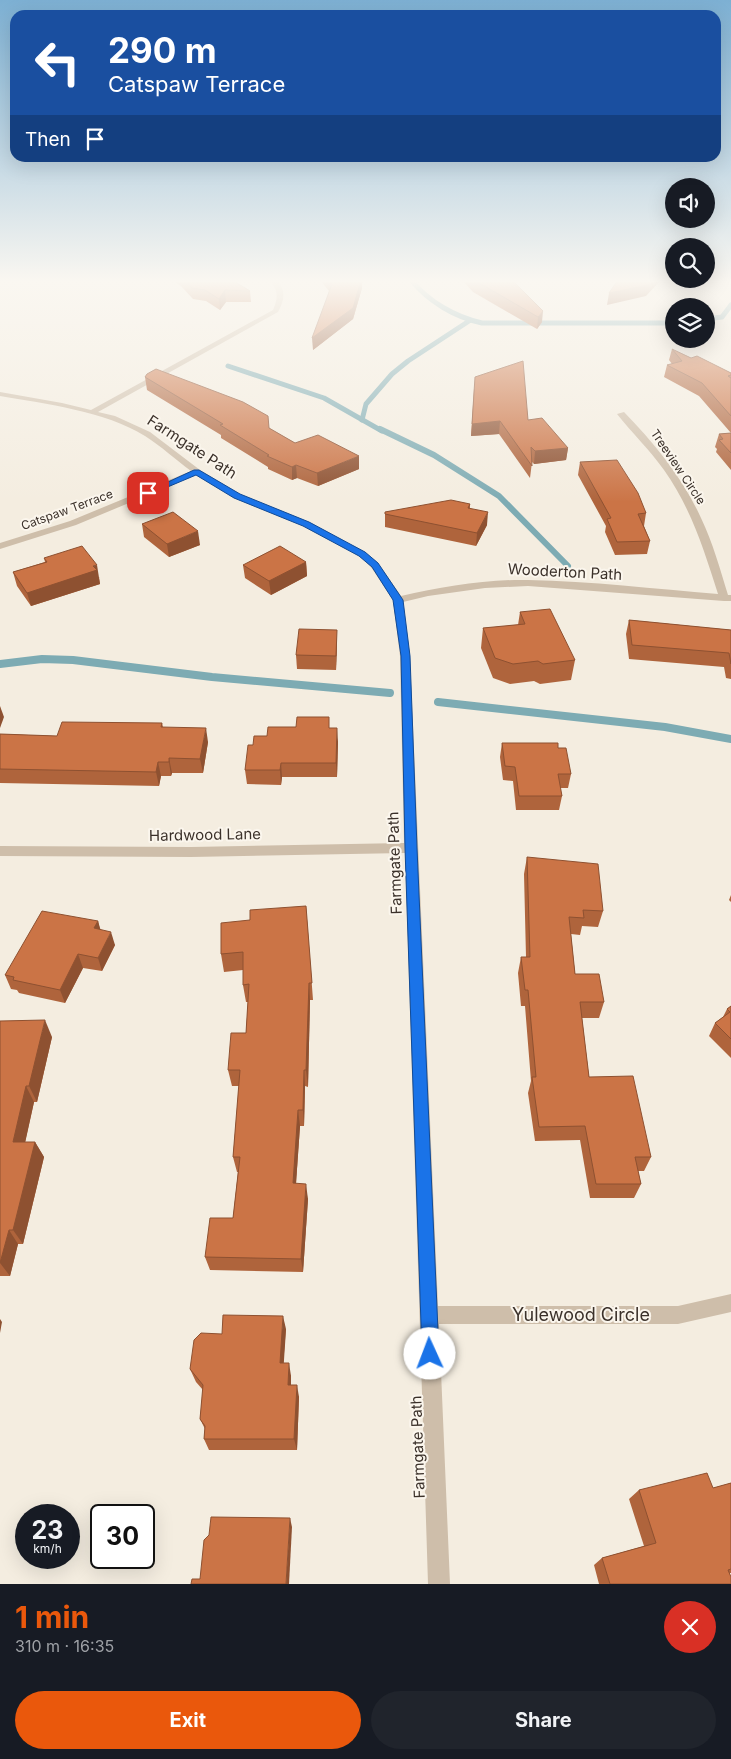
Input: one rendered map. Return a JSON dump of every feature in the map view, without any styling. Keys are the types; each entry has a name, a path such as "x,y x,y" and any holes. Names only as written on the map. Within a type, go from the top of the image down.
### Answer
{"street":[{"path":"91,412 197,354"},
{"name":"Farmgate Path","path":"0,394 91,412 112,418 147,434 196,472 237,496 306,524 362,554 375,565 398,600 406,656 411,848 439,1584"},
{"name":"Treeview Circle","path":"621,414 649,442 691,506 728,598"},
{"name":"Catspaw Terrace","path":"0,546 73,523 196,472"},
{"name":"Wooderton Path","path":"398,600 428,593 476,586 528,583 728,598"},
{"name":"Hardwood Lane","path":"0,851 191,852 411,848"},
{"name":"Yulewood Circle","path":"429,1315 678,1315 731,1303"}],"building":[{"path":"676,354 682,354 691,358 697,356 731,373 728,376 731,378 731,416 702,383 667,365 682,361"},
{"path":"523,361 528,420 542,418 568,448 535,451 531,447 532,466 500,421 472,424 475,377"},
{"path":"156,369 243,402 268,416 269,428 295,443 318,435 359,456 317,473 296,465 292,467 267,456 269,455 220,425 223,424 145,377"},
{"path":"731,433 731,453 719,440 723,439 719,434"},
{"path":"617,460 638,493 646,513 638,514 650,541 617,542 607,519 611,518 580,462"},
{"path":"451,500 470,504 468,508 488,512 477,533 385,514 385,512"},
{"path":"173,512 198,531 167,544 142,524"},
{"path":"82,546 97,565 93,566 97,570 27,593 13,572 47,562 44,558"},
{"path":"280,546 306,562 269,581 243,565"},
{"path":"550,609 575,660 543,664 538,661 513,664 495,658 483,628 525,624 520,612"},
{"path":"629,620 731,630 731,664 729,653 632,645"},
{"path":"299,629 337,630 336,656 296,655"},
{"path":"297,717 329,717 329,728 337,728 336,763 281,763 280,770 245,770 248,745 253,745 254,736 267,736 268,727 296,727"},
{"path":"62,722 162,723 161,727 206,728 200,759 169,758 169,762 158,762 156,772 0,769 0,734 57,736"},
{"path":"502,743 558,743 558,748 566,748 571,774 558,774 562,796 519,796 515,767 505,766"},
{"path":"527,857 598,864 603,911 583,910 584,918 569,917 575,974 599,974 604,1002 580,1002 589,1077 633,1076 651,1157 635,1157 641,1184 596,1184 585,1126 539,1127 532,1077 536,1077 528,990 525,990 521,957 530,957"},
{"path":"306,906 312,983 309,983 303,1110 298,1110 293,1183 306,1184 301,1259 205,1257 210,1218 233,1218 240,1157 233,1157 240,1070 228,1070 231,1033 246,1033 249,984 243,985 243,952 221,954 221,923 250,920 250,910"},
{"path":"42,911 98,921 94,928 111,932 98,958 78,954 60,990 13,980 14,977 5,975"},
{"path":"731,1006 731,1039 715,1023 730,1012 727,1009"},
{"path":"45,1020 29,1086 26,1086 13,1142 35,1142 13,1230 9,1230 0,1263 0,1021"},
{"path":"223,1315 283,1316 280,1363 289,1363 288,1385 297,1385 294,1439 204,1439 205,1426 200,1419 203,1385 190,1369 194,1340 201,1333 222,1334"},
{"path":"707,1473 713,1488 731,1483 731,1569 728,1570 731,1584 610,1584 602,1558 656,1543 639,1490"},
{"path":"211,1517 290,1518 286,1584 191,1584 192,1579 200,1579 204,1540 209,1535"}],"waterway":[{"path":"362,420 366,404 392,374 419,354"},
{"path":"228,366 324,398 362,420"},
{"path":"362,420 382,431"},
{"path":"380,429 434,455 499,496 568,566"},
{"path":"0,664 42,659 73,660 212,677 390,693"},
{"path":"438,702 665,727 731,739"}],"route":[{"path":"148,493 196,472 237,496 306,524 362,554 375,565 398,600 406,656 411,848 430,1354"}]}
